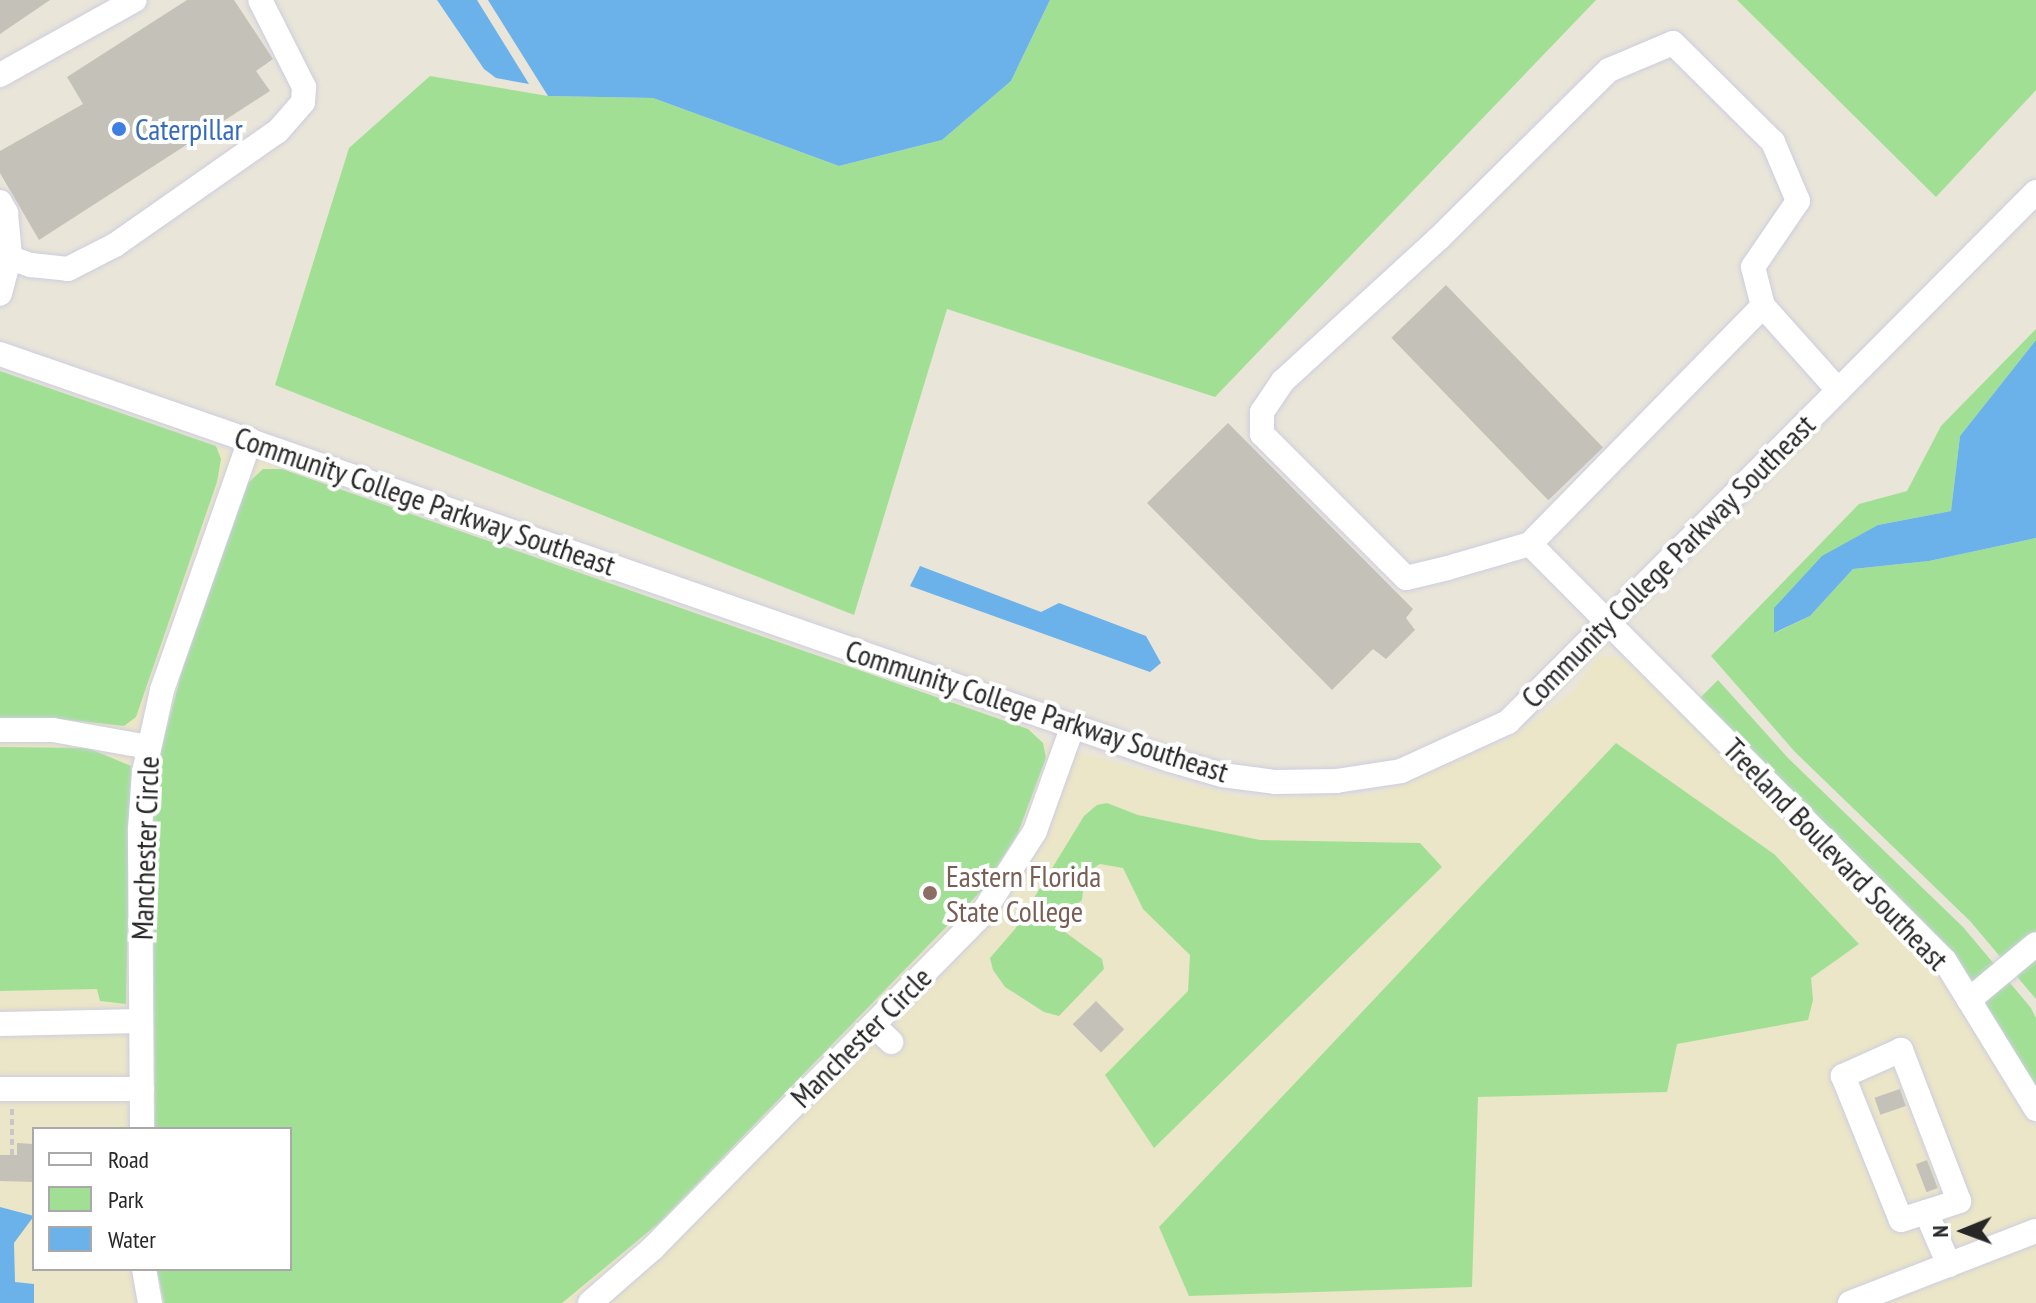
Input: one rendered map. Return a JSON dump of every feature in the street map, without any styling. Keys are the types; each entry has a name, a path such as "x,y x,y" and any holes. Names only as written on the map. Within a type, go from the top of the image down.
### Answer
{"street":[{"path":"0,75 135,0"},
{"path":"5,255 31,265 68,269 115,245 278,131 303,102 304,87 260,0"},
{"path":"1763,306 1530,544 1406,578 1262,434 1262,412 1283,381 1439,238 1609,70 1673,43 1773,142 1798,201 1753,267 1763,306 1838,390"},
{"name":"Community College Parkway Southeast","path":"0,354 1170,760 1235,777 1275,782 1336,781 1401,771 1508,722 2036,192"},
{"path":"0,202 6,213 0,294"},
{"name":"Manchester Circle","path":"142,1127 140,829 148,747 162,690 250,440"},
{"name":"Treeland Boulevard Southeast","path":"1530,544 1945,961 2036,1109"},
{"name":"Manchester Circle","path":"590,1303 662,1255 882,1033 982,914 1035,831 1072,728"},
{"path":"0,730 53,730 148,747"},
{"path":"1969,1000 2036,944"},
{"path":"0,1024 141,1021"},
{"path":"1901,1050 1959,1201 1926,1212 1901,1220 1843,1076 1901,1050"},
{"path":"6,1096 142,1089"},
{"path":"1926,1212 1949,1265"},
{"path":"1850,1303 2036,1231"},
{"path":"144,1271 150,1303"}],"path":[{"path":"6,1096 12,1156"}],"shaded area":[{"name":"Eastern Florida State College","path":"0,371 1028,729 1044,743 1242,798 1376,794 1509,739 1573,692 1598,657 1623,657 1650,677 1952,989 2036,1128 2036,1303 0,1303"}],"green space":[{"path":"1050,0 1596,0 1215,397 947,309 854,615 275,385 349,148 430,76 548,96 653,98 839,166 942,140 1011,81"},
{"path":"1737,0 2036,0 2036,90 1936,197"},
{"path":"2036,329 2036,340 1960,436 1951,511 1878,525 1774,609 1775,633 1810,616 1853,569 1929,561 2036,538 2036,999 1970,921 1795,752 1711,656 1859,504 1907,491 1941,426"},
{"path":"0,371 216,446 221,459 217,482 136,717 124,726 51,718 0,718"},
{"path":"263,469 282,469 1028,729 1043,743 1046,758 1018,833 983,889 659,1223 562,1303 164,1303 157,1271 292,1271 292,1127 155,1127 153,821 161,750 182,671 248,483"},
{"path":"1718,680 1788,758 1963,927 2031,1008 2036,1018 2036,1088 1954,954 1700,698"},
{"path":"1616,743 1774,854 1859,944 1811,978 1813,1000 1808,1020 1677,1044 1667,1092 1478,1097 1472,1287 1189,1296 1159,1227"},
{"path":"0,747 88,748 131,766 126,1004 100,1001 97,989 0,991"},
{"path":"1107,803 1138,815 1260,840 1420,843 1442,867 1154,1148 1105,1075 1188,991 1190,955 1143,909 1123,868 1100,864 1085,873 1082,900 1072,908 1060,908 1054,924 1102,959 1104,969 1059,1016 1044,1012 1005,987 993,970 990,958 1015,929 1084,816 1097,805"}],"water":[{"path":"437,0 477,0 529,84 496,78 484,69"},
{"path":"488,0 1050,0 1011,81 942,140 839,166 653,98 548,96"},
{"path":"2036,340 2036,538 1929,561 1853,569 1810,616 1774,633 1774,608 1822,556 1878,525 1951,511 1960,436"},
{"path":"920,566 1041,612 1059,603 1146,636 1161,663 1150,672 910,586"},
{"path":"0,1207 32,1215 14,1243 15,1282 34,1284 34,1303 0,1303"}],"building":[{"path":"0,0 50,0 0,34"},
{"path":"187,0 234,0 273,59 256,71 270,91 39,240 0,173 0,151 83,104 67,77"},
{"path":"1446,285 1603,448 1548,500 1391,338"},
{"path":"1228,423 1413,609 1406,618 1415,630 1386,659 1373,649 1332,690 1147,503"},
{"path":"1096,1001 1124,1029 1101,1053 1073,1024"},
{"path":"1900,1089 1906,1106 1880,1115 1874,1098"},
{"path":"17,1143 32,1144 32,1182 0,1181 0,1155 17,1155"},
{"path":"1927,1160 1938,1188 1927,1192 1916,1164"}],"place":[{"name":"Caterpillar","path":"119,129"},
{"name":"Eastern Florida State College","path":"930,893"}]}
